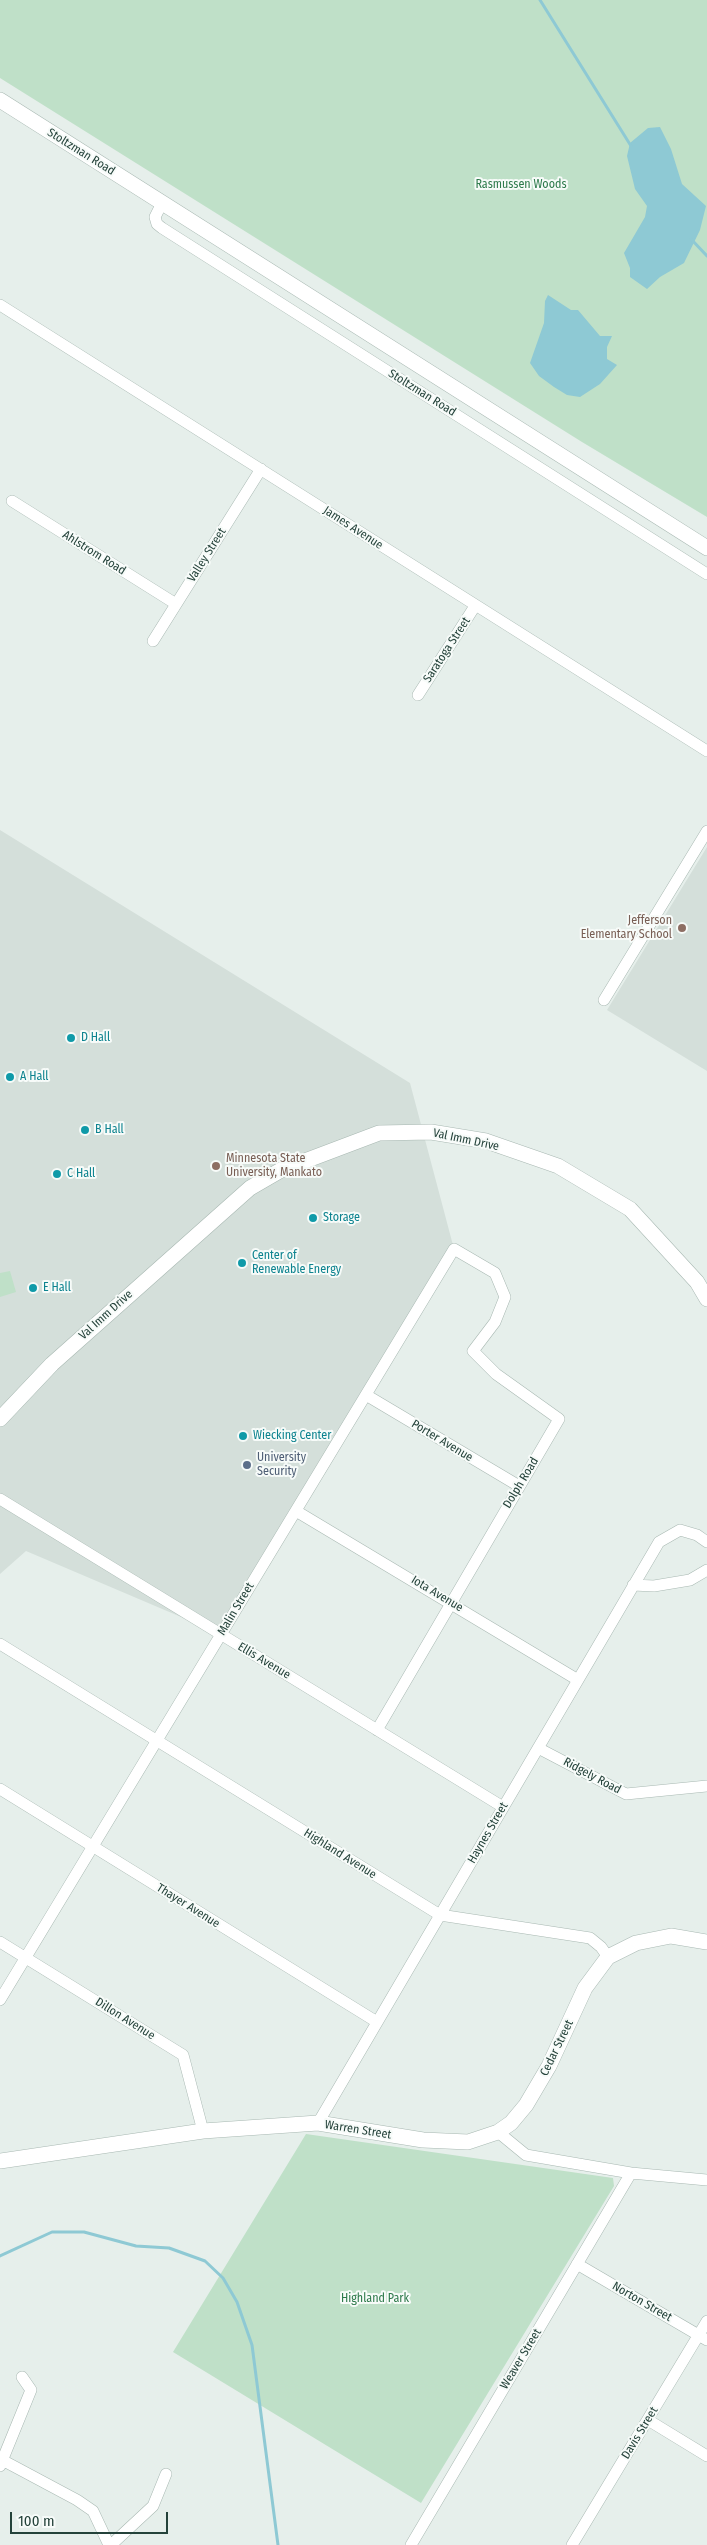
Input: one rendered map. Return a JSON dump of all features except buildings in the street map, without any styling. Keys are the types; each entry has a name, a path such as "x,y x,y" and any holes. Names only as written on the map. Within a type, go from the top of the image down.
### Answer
{"street":[{"name":"Stoltzman Road","path":"0,100 707,548"},
{"name":"Stoltzman Road","path":"162,203 154,217 157,224 162,228 707,574"},
{"name":"James Avenue","path":"0,305 707,752"},
{"name":"Valley Street","path":"153,641 260,469"},
{"name":"Ahlstrom Road","path":"12,500 176,604"},
{"name":"Saratoga Street","path":"418,695 475,606"},
{"path":"604,1000 707,831"},
{"name":"Val Imm Drive","path":"0,1419 67,1351 250,1188 281,1170 379,1132 431,1132 486,1141 558,1166 630,1208 697,1282 707,1299"},
{"name":"Malin Street","path":"0,2000 454,1249 485,1267"},
{"name":"Dolph Road","path":"377,1730 560,1418 496,1374 473,1351 495,1322 505,1298 495,1273 485,1267"},
{"name":"Porter Avenue","path":"366,1395 519,1486"},
{"name":"Ellis Avenue","path":"0,1499 503,1807"},
{"name":"Iota Avenue","path":"296,1511 453,1603 578,1680"},
{"name":"Haynes Street","path":"318,2123 659,1542 680,1530 697,1535 707,1542"},
{"path":"633,1586 654,1586 690,1580 707,1570"},
{"name":"Highland Avenue","path":"0,1644 440,1915 590,1938 601,1947 608,1957"},
{"name":"Ridgely Road","path":"538,1748 626,1794 707,1786"},
{"name":"Thayer Avenue","path":"0,1788 377,2022"},
{"path":"608,1957 636,1943 671,1936 707,1942"},
{"name":"Dillon Avenue","path":"0,1942 183,2054 203,2131"},
{"name":"Cedar Street","path":"498,2132 511,2123 526,2105 549,2066 585,1988 608,1957"},
{"name":"Warren Street","path":"0,2161 203,2131 318,2123 423,2140 468,2142 498,2132"},
{"path":"498,2132 526,2155 631,2173 707,2180"},
{"name":"Weaver Street","path":"411,2545 631,2173"},
{"name":"Norton Street","path":"577,2264 702,2337"},
{"name":"Davis Street","path":"572,2545 648,2420 702,2337 707,2321"},
{"path":"22,2377 31,2390 2,2464 77,2500 93,2511 110,2545 153,2506 166,2474"},
{"path":"648,2420 707,2456"}],"shaded area":[{"name":"Minnesota State University, Mankato","path":"0,830 410,1083 454,1249 221,1634 26,1551 0,1574"},
{"name":"Jefferson Elementary School","path":"707,847 707,1071 607,1010"}],"green space":[{"name":"Rasmussen Woods","path":"0,0 707,0 707,517 582,442 0,78"},
{"path":"10,1271 16,1292 0,1297 0,1273"},
{"name":"Highland Park","path":"306,2134 613,2178 614,2186 421,2503 173,2352"}],"water":[{"path":"660,127 671,149 682,184 706,206 700,230 684,263 660,277 647,289 630,277 630,268 624,253 645,217 647,206 635,189 627,156 630,143 648,128"},
{"path":"548,295 571,310 578,310 600,336 612,336 607,347 607,359 617,365 600,384 580,397 567,395 554,387 539,376 530,363 544,323 545,301"}],"waterway":[{"path":"540,0 631,146"},
{"path":"691,239 707,256"},
{"path":"0,2256 52,2232 84,2232 136,2246 169,2248 205,2261 223,2278 237,2302 252,2345 278,2545"}],"place":[{"name":"Jefferson Elementary School","path":"682,928"},
{"name":"D Hall","path":"71,1038"},
{"name":"A Hall","path":"10,1077"},
{"name":"B Hall","path":"85,1130"},
{"name":"Minnesota State University, Mankato","path":"216,1166"},
{"name":"C Hall","path":"57,1174"},
{"name":"Storage","path":"313,1218"},
{"name":"Center of Renewable Energy","path":"242,1263"},
{"name":"E Hall","path":"33,1288"},
{"name":"Wiecking Center","path":"243,1436"},
{"name":"University Security","path":"247,1465"}]}
